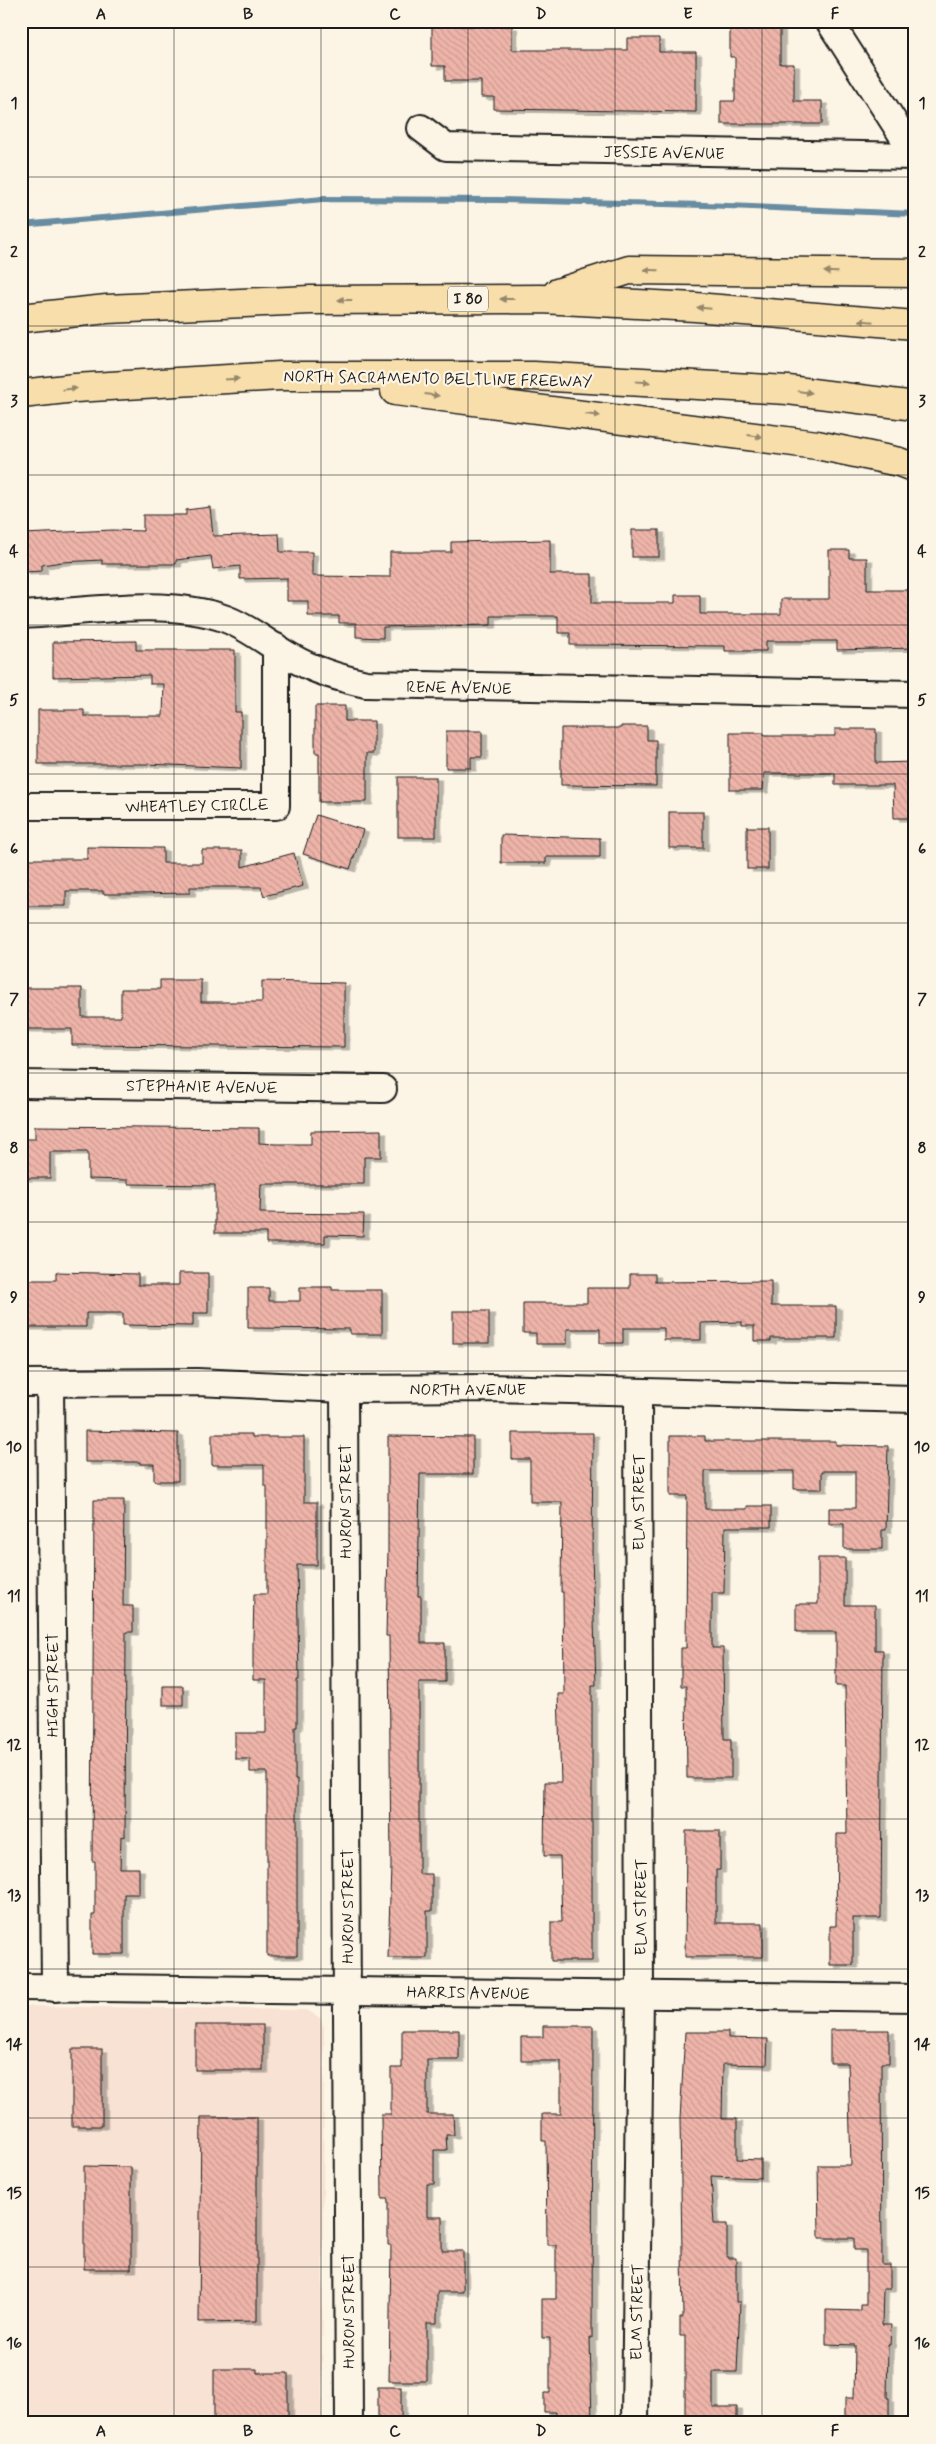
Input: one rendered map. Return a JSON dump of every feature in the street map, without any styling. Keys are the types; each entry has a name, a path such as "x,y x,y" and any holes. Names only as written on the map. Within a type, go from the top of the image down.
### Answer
{"highway":[{"path":"541,298 629,270 915,273"},
{"name":"I 80","path":"21,318 107,309 310,300 541,298 695,307 915,325"},
{"path":"280,376 817,445 899,462 915,468"},
{"name":"NORTH SACRAMENTO BELTLINE FREEWAY","path":"21,394 75,388 280,376 534,376 788,390 915,406"}],"street":[{"path":"829,21 915,156"},
{"name":"JESSIE AVENUE","path":"421,128 446,147 915,156"},
{"name":"RENE AVENUE","path":"21,615 162,606 194,610 226,619 255,633 289,656 333,677 383,686 915,694"},
{"name":"WHEATLEY CIRCLE","path":"21,806 276,806 276,647"},
{"name":"STEPHANIE AVENUE","path":"21,1084 383,1089"},
{"name":"NORTH AVENUE","path":"21,1382 196,1382 344,1389 490,1388 915,1399"},
{"name":"HIGH STREET","path":"50,1383 55,1988"},
{"name":"HURON STREET","path":"344,1389 349,2423"},
{"name":"ELM STREET","path":"635,2423 640,1994 638,1392"},
{"name":"HARRIS AVENUE","path":"21,1987 915,1998"}],"shaded area":[{"path":"21,2006 307,2010 320,2018 324,2028 322,2423 21,2423"}],"building":[{"path":"432,21 458,21 458,26 512,26 512,50 627,50 627,38 659,38 659,52 696,52 696,112 494,109 494,97 481,97 481,81 445,81 445,66 432,66"},
{"path":"730,21 763,21 762,27 780,27 780,64 794,64 794,101 822,101 822,124 721,124 721,101 735,101 735,57 730,57"},
{"path":"210,507 213,536 279,534 280,552 312,552 312,576 390,577 390,552 451,552 451,542 550,540 550,574 592,574 592,603 675,603 675,595 700,595 700,614 781,614 781,599 829,599 829,550 849,550 849,558 867,558 867,590 915,590 915,648 837,650 837,641 766,641 766,651 725,651 725,646 570,645 570,633 558,633 558,616 491,616 491,625 383,627 383,638 356,637 356,623 339,623 339,616 308,616 308,601 287,601 287,578 240,579 240,566 213,569 211,556 176,560 176,564 102,564 102,560 62,562 42,565 42,571 24,572 23,534 113,530 143,531 143,515 186,515 186,510"},
{"path":"632,530 659,530 659,557 632,557"},
{"path":"136,641 136,650 235,650 235,712 241,712 241,768 146,764 38,764 38,710 84,710 84,716 163,716 164,684 150,684 150,675 53,677 53,642"},
{"path":"315,706 345,706 345,721 374,721 374,753 367,753 367,802 319,802 319,753 315,753"},
{"path":"621,726 647,726 647,740 656,740 656,786 561,785 561,728 621,728"},
{"path":"835,729 876,729 876,763 915,762 915,818 894,818 893,785 835,785 835,773 764,773 763,790 730,790 730,733 764,733 764,736 835,736"},
{"path":"446,731 482,731 482,757 471,757 471,768 446,768"},
{"path":"398,777 436,777 436,837 398,837"},
{"path":"669,812 703,812 703,848 669,848"},
{"path":"316,815 363,830 350,869 303,854"},
{"path":"747,827 768,827 768,869 747,869"},
{"path":"501,835 600,838 600,857 546,857 546,863 501,863"},
{"path":"87,847 163,848 163,863 202,863 202,850 242,850 242,867 294,853 303,886 264,896 261,887 190,887 190,893 103,894 103,891 66,891 66,906 21,906 21,859 87,859"},
{"path":"160,980 201,980 201,1002 262,1002 262,981 344,983 344,1047 72,1045 72,1029 21,1029 21,988 82,988 82,1017 121,1017 121,989 160,989"},
{"path":"35,1126 259,1128 259,1143 276,1144 311,1144 311,1131 381,1130 381,1157 364,1157 364,1184 261,1184 260,1213 364,1214 363,1236 325,1235 325,1243 266,1243 266,1233 215,1233 215,1185 128,1184 128,1180 88,1179 88,1152 50,1152 50,1178 21,1178 21,1139 35,1139"},
{"path":"56,1272 138,1274 138,1285 179,1285 179,1273 208,1273 208,1313 193,1313 193,1326 123,1325 123,1313 86,1313 86,1327 21,1327 21,1280 56,1280"},
{"path":"630,1274 655,1274 655,1282 771,1281 771,1306 836,1306 836,1338 771,1338 771,1341 754,1341 754,1326 742,1326 742,1322 701,1323 701,1340 664,1340 664,1328 623,1328 623,1343 600,1343 600,1329 567,1329 567,1344 536,1344 536,1333 523,1333 523,1303 587,1303 587,1288 630,1288"},
{"path":"300,1287 332,1287 332,1290 382,1290 382,1334 350,1334 350,1329 248,1328 248,1288 269,1288 269,1301 300,1301"},
{"path":"453,1311 489,1311 489,1343 453,1343"},
{"path":"85,1431 178,1433 178,1481 154,1481 154,1464 140,1464 140,1462 85,1462"},
{"path":"512,1433 593,1433 592,1555 596,1685 592,1685 592,1961 551,1961 551,1922 562,1922 560,1856 544,1856 545,1782 561,1782 558,1694 564,1694 563,1592 561,1592 562,1502 530,1502 530,1459 512,1459"},
{"path":"212,1434 252,1434 252,1437 304,1437 304,1502 317,1502 317,1565 297,1565 299,1680 297,1680 297,1727 295,1727 295,1779 297,1779 297,1956 267,1956 267,1772 250,1772 250,1759 235,1759 235,1733 266,1733 266,1680 253,1680 254,1594 267,1594 267,1486 264,1486 264,1465 212,1465"},
{"path":"388,1436 473,1437 473,1474 420,1474 418,1596 421,1596 421,1643 445,1643 445,1682 419,1682 419,1874 432,1874 432,1911 427,1911 427,1958 388,1958 391,1866 389,1636 386,1636"},
{"path":"670,1436 705,1436 705,1441 836,1441 836,1445 888,1446 886,1530 882,1530 882,1549 844,1549 844,1524 829,1524 829,1508 855,1508 855,1471 822,1471 822,1489 794,1489 794,1471 705,1471 705,1509 747,1509 747,1506 771,1506 771,1527 725,1527 724,1593 712,1593 712,1648 723,1648 724,1739 731,1739 731,1778 687,1778 686,1686 681,1686 681,1648 686,1648 687,1496 670,1496"},
{"path":"94,1500 124,1500 123,1606 133,1606 133,1632 126,1632 125,1837 121,1836 120,1868 139,1868 139,1894 124,1894 124,1954 92,1954 92,1915 95,1915 95,1861 92,1861"},
{"path":"818,1558 845,1558 845,1605 875,1605 875,1650 883,1650 881,1918 853,1918 853,1965 830,1965 830,1926 836,1926 837,1834 847,1834 845,1686 836,1686 836,1632 796,1632 796,1604 818,1604"},
{"path":"163,1686 183,1686 183,1705 163,1705"},
{"path":"686,1831 720,1831 720,1870 716,1870 716,1923 763,1923 763,1957 685,1957"},
{"path":"195,2025 263,2025 263,2070 195,2070"},
{"path":"543,2026 593,2026 592,2338 590,2338 592,2423 556,2423 556,2412 544,2412 544,2393 550,2393 550,2338 542,2338 542,2299 556,2299 556,2245 547,2245 546,2141 542,2141 542,2114 561,2114 561,2061 521,2061 521,2037 543,2037"},
{"path":"402,2030 459,2030 459,2060 427,2060 427,2114 453,2114 454,2135 446,2135 447,2150 434,2150 434,2184 427,2184 427,2217 442,2217 442,2251 463,2251 463,2292 437,2292 437,2323 427,2323 427,2381 389,2381 391,2245 388,2245 388,2199 382,2199 381,2114 391,2114 391,2068 402,2068"},
{"path":"830,2030 889,2030 889,2063 881,2063 882,2265 890,2265 890,2289 883,2289 882,2325 891,2325 890,2345 888,2345 887,2398 889,2398 889,2423 845,2423 845,2398 854,2398 855,2345 826,2344 826,2310 861,2311 861,2305 866,2305 866,2250 854,2250 854,2238 819,2238 818,2165 851,2165 848,2063 830,2063"},
{"path":"685,2032 728,2032 728,2038 768,2039 767,2065 723,2064 722,2119 737,2119 737,2159 761,2160 761,2178 711,2176 714,2224 727,2224 727,2258 736,2258 736,2302 740,2302 737,2372 713,2372 713,2407 737,2407 737,2423 685,2423 685,2336 680,2336 680,2318 683,2318 680,2119"},
{"path":"72,2049 102,2049 102,2126 72,2126"},
{"path":"201,2117 257,2117 257,2321 199,2322"},
{"path":"84,2166 131,2167 131,2269 84,2269"},
{"path":"214,2369 257,2369 257,2373 288,2373 288,2416 257,2416 257,2423 214,2423"},
{"path":"378,2387 401,2387 401,2423 378,2423"}],"waterway":[{"path":"21,225 324,199 499,200 704,205 915,214"}]}
